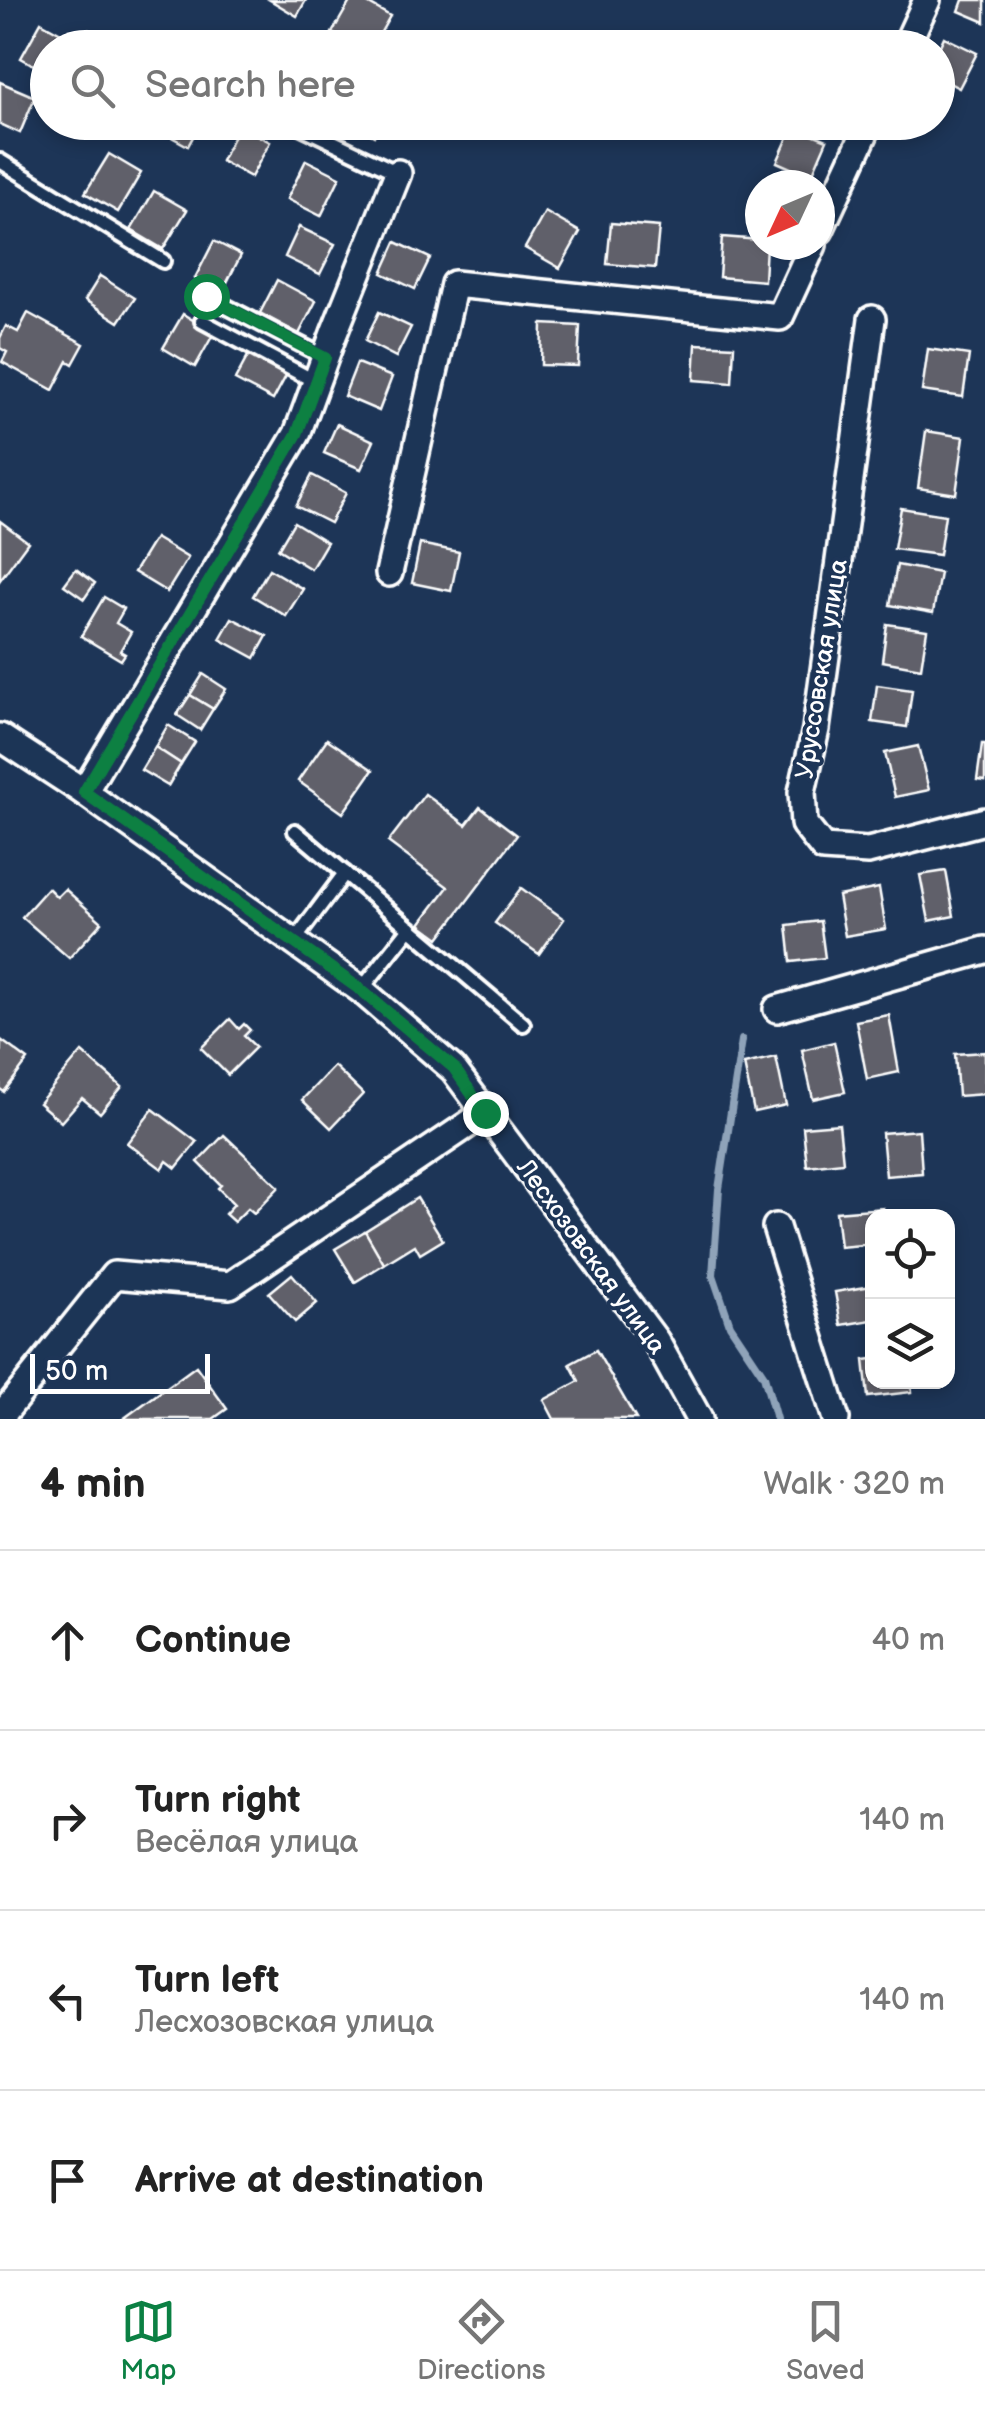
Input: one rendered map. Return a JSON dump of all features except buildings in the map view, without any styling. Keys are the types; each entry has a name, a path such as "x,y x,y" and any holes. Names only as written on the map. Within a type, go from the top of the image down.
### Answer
{"street":[{"path":"913,30 927,0"},
{"path":"835,198 862,140"},
{"path":"84,792 297,434 398,173"},
{"path":"389,574 454,284 780,316 806,260"},
{"name":"Уруссовская улица","path":"872,319 816,729 802,792 804,824 823,848 868,851 985,821"},
{"name":"Лесхозовская улица","path":"0,737 294,941 368,981 454,1068 656,1341 699,1419"},
{"path":"777,1010 985,950"},
{"path":"3,1419 2,1415 114,1275 230,1285 485,1113"},
{"path":"776,1227 836,1419"}],"lane":[{"path":"329,140 398,173"},
{"path":"0,161 163,262"},
{"path":"206,296 320,370"},
{"path":"202,322 320,370"},
{"path":"296,831 523,1024"},
{"path":"294,941 345,873"},
{"path":"368,981 410,928"}],"waterway":[{"path":"742,1040 719,1189 713,1275 730,1325 764,1376 776,1419"}],"route":[{"path":"206,296 325,358 297,434 84,792 361,990 454,1068 485,1113"}]}
